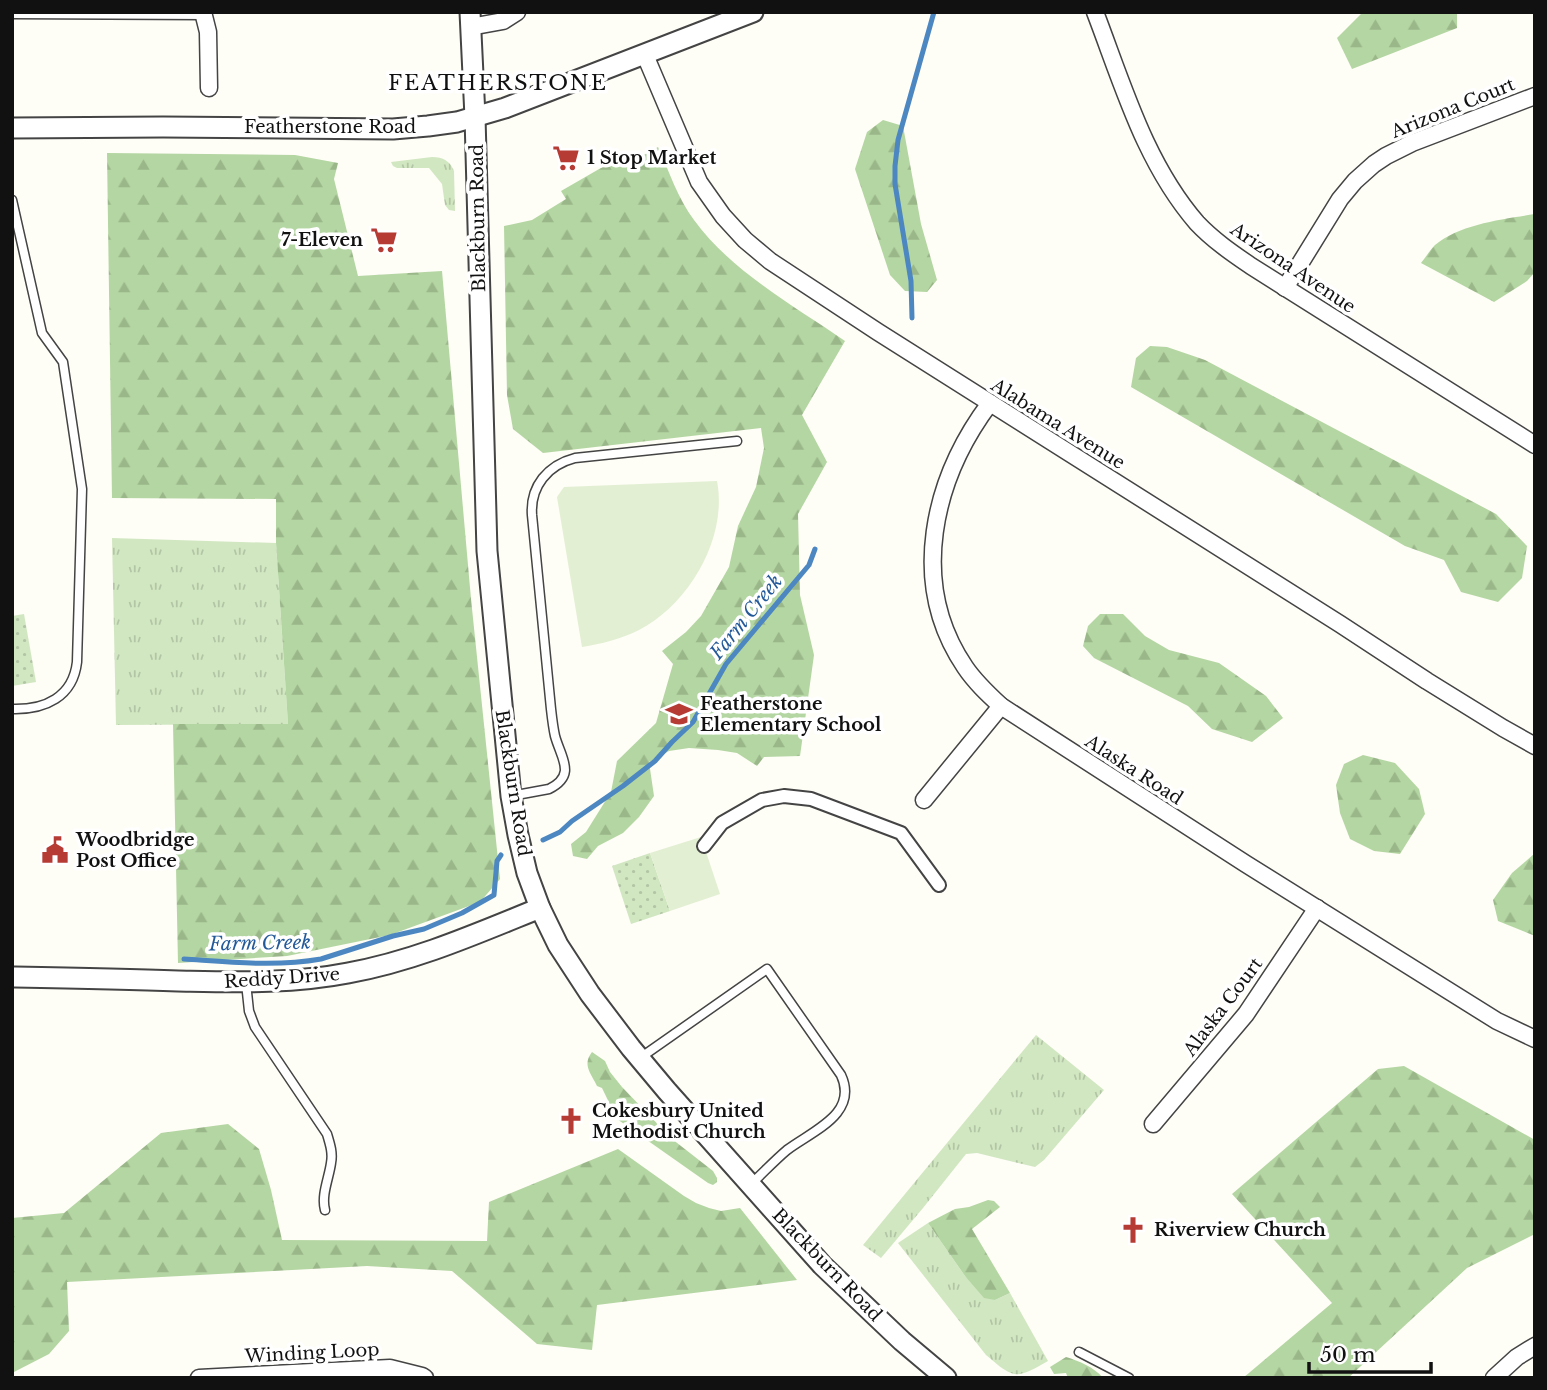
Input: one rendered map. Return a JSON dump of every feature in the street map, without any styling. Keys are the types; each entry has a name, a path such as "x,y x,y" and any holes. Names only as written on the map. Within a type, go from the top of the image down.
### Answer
{"street":[{"path":"470,19 503,21 517,12"},
{"name":"Featherstone Road","path":"12,128 383,129 428,126 475,117 514,105 753,12"},
{"name":"Arizona Avenue","path":"1095,12 1144,139 1176,195 1198,224 1223,247 1285,288 1535,445"},
{"path":"203,13 208,32 209,88"},
{"name":"Blackburn Road","path":"470,19 486,551 511,796 527,873 558,945 590,994 640,1058 822,1265 946,1378"},
{"name":"Alabama Avenue","path":"645,55 699,182 723,216 745,240 770,261 1427,681 1535,746"},
{"name":"Arizona Court","path":"1285,288 1340,199 1374,164 1412,143 1535,96"},
{"name":"Alaska Road","path":"990,403 967,437 948,478 934,533 932,565 934,592 951,644 982,689 1001,706 1145,800 1497,1021 1535,1039"},
{"path":"924,800 1001,706"},
{"path":"704,846 718,827 762,800 784,796 811,799 901,833 939,885"},
{"name":"Reddy Drive","path":"12,977 246,983 310,979 370,969 454,943 540,908"},
{"name":"Alaska Court","path":"1153,1124 1246,1014 1317,908"},
{"path":"1494,1378 1517,1357 1535,1346"},
{"name":"Winding Loop","path":"199,1378 390,1368 425,1378"}],"lane":[{"path":"12,14 203,13"},
{"path":"12,200 42,333 63,362 82,489 77,662 73,679 66,690 52,702 36,708 12,709"},
{"path":"511,796 549,789 561,779 566,770 555,738 551,709 531,515 536,488 550,470 575,458 737,441"},
{"path":"640,1058 767,969 841,1075 846,1090 840,1111 833,1118 786,1151 750,1184"},
{"path":"246,983 249,1011 255,1027 327,1134 332,1161 323,1202 325,1210"},
{"path":"1079,1352 1129,1378"}],"green space":[{"path":"1363,12 1457,12 1457,28 1352,69 1337,38"},
{"path":"883,120 903,126 921,224 937,280 927,292 905,291 890,275 855,169 867,132"},
{"path":"658,147 683,203 694,220 726,256 764,286 845,341 802,415 827,462 798,514 800,595 814,655 800,756 764,757 757,766 737,753 689,748 669,751 649,762 654,796 639,817 623,833 598,846 587,859 573,856 571,844 586,832 611,792 617,761 656,723 673,664 662,651 701,616 729,567 738,526 756,487 764,448 761,428 543,453 513,429 507,395 504,226 532,220 566,199 561,191 613,161 631,162"},
{"path":"107,153 295,155 338,163 334,179 358,276 442,271 471,599 500,879 480,902 390,935 287,956 178,963 173,724 288,724 276,543 276,499 112,498"},
{"path":"432,157 446,160 454,171 455,211 449,210 445,205 442,184 429,168 397,168 391,162"},
{"path":"1535,214 1535,272 1527,281 1494,302 1421,263 1435,245 1457,232 1482,224"},
{"path":"1150,346 1167,347 1205,360 1496,514 1527,546 1522,578 1498,602 1461,592 1444,560 1405,546 1131,387 1136,358"},
{"path":"717,481 719,503 716,525 701,567 689,586 674,604 639,630 611,641 582,647 557,497 564,487"},
{"path":"112,538 276,543 288,724 116,725"},
{"path":"24,614 36,682 12,686 12,616"},
{"path":"1100,614 1123,614 1145,636 1169,650 1219,663 1266,696 1283,718 1252,742 1212,729 1188,706 1094,658 1083,646 1088,626"},
{"path":"1363,755 1395,763 1419,789 1425,814 1400,854 1374,851 1350,839 1340,813 1336,785 1344,764"},
{"path":"701,837 720,894 670,911 650,853"},
{"path":"650,853 670,911 631,924 612,866"},
{"path":"1534,854 1535,936 1498,921 1493,900 1512,873"},
{"path":"1036,1035 1104,1090 1035,1167 977,1153 966,1154 881,1258 863,1245"},
{"path":"592,1052 605,1061 622,1087 672,1139 713,1171 717,1182 713,1185 708,1183 617,1119 602,1088 597,1086 588,1069"},
{"path":"1404,1066 1535,1140 1535,1234 1467,1268 1348,1378 1243,1378 1332,1303 1232,1194 1378,1069"},
{"path":"228,1124 259,1149 282,1240 487,1241 489,1202 618,1149 696,1203 721,1211 740,1208 797,1280 597,1305 592,1350 537,1344 452,1271 367,1266 67,1282 69,1331 49,1354 12,1373 12,1218 64,1213 161,1133"},
{"path":"988,1200 994,1201 1000,1207 972,1229 1010,1293 995,1300 984,1298 928,1223 955,1209"},
{"path":"928,1223 965,1276 995,1300 1010,1293 1048,1361 1022,1374 1016,1374 1003,1369 986,1355 898,1243"},
{"path":"1066,1357 1091,1368 1103,1378 1068,1378 1066,1373 1054,1374 1050,1367"}],"waterway":[{"name":"Farm Creek","path":"912,318 911,281 895,184 895,166 898,140 934,12"},
{"name":"Farm Creek","path":"543,840 560,832 655,761 693,722 726,664 809,565 815,549"},
{"name":"Farm Creek","path":"184,959 253,963 321,959 424,929 462,913 494,895 497,861 501,855"}],"place":[{"name":"1 Stop Market","path":"566,158"},
{"name":"7-Eleven","path":"384,240"},
{"name":"Featherstone Elementary School","path":"679,714"},
{"name":"Woodbridge Post Office","path":"55,850"},
{"name":"Cokesbury United Methodist Church","path":"571,1121"},
{"name":"Riverview Church","path":"1133,1230"}],"district":[{"name":"FEATHERSTONE","path":"498,83"}]}
